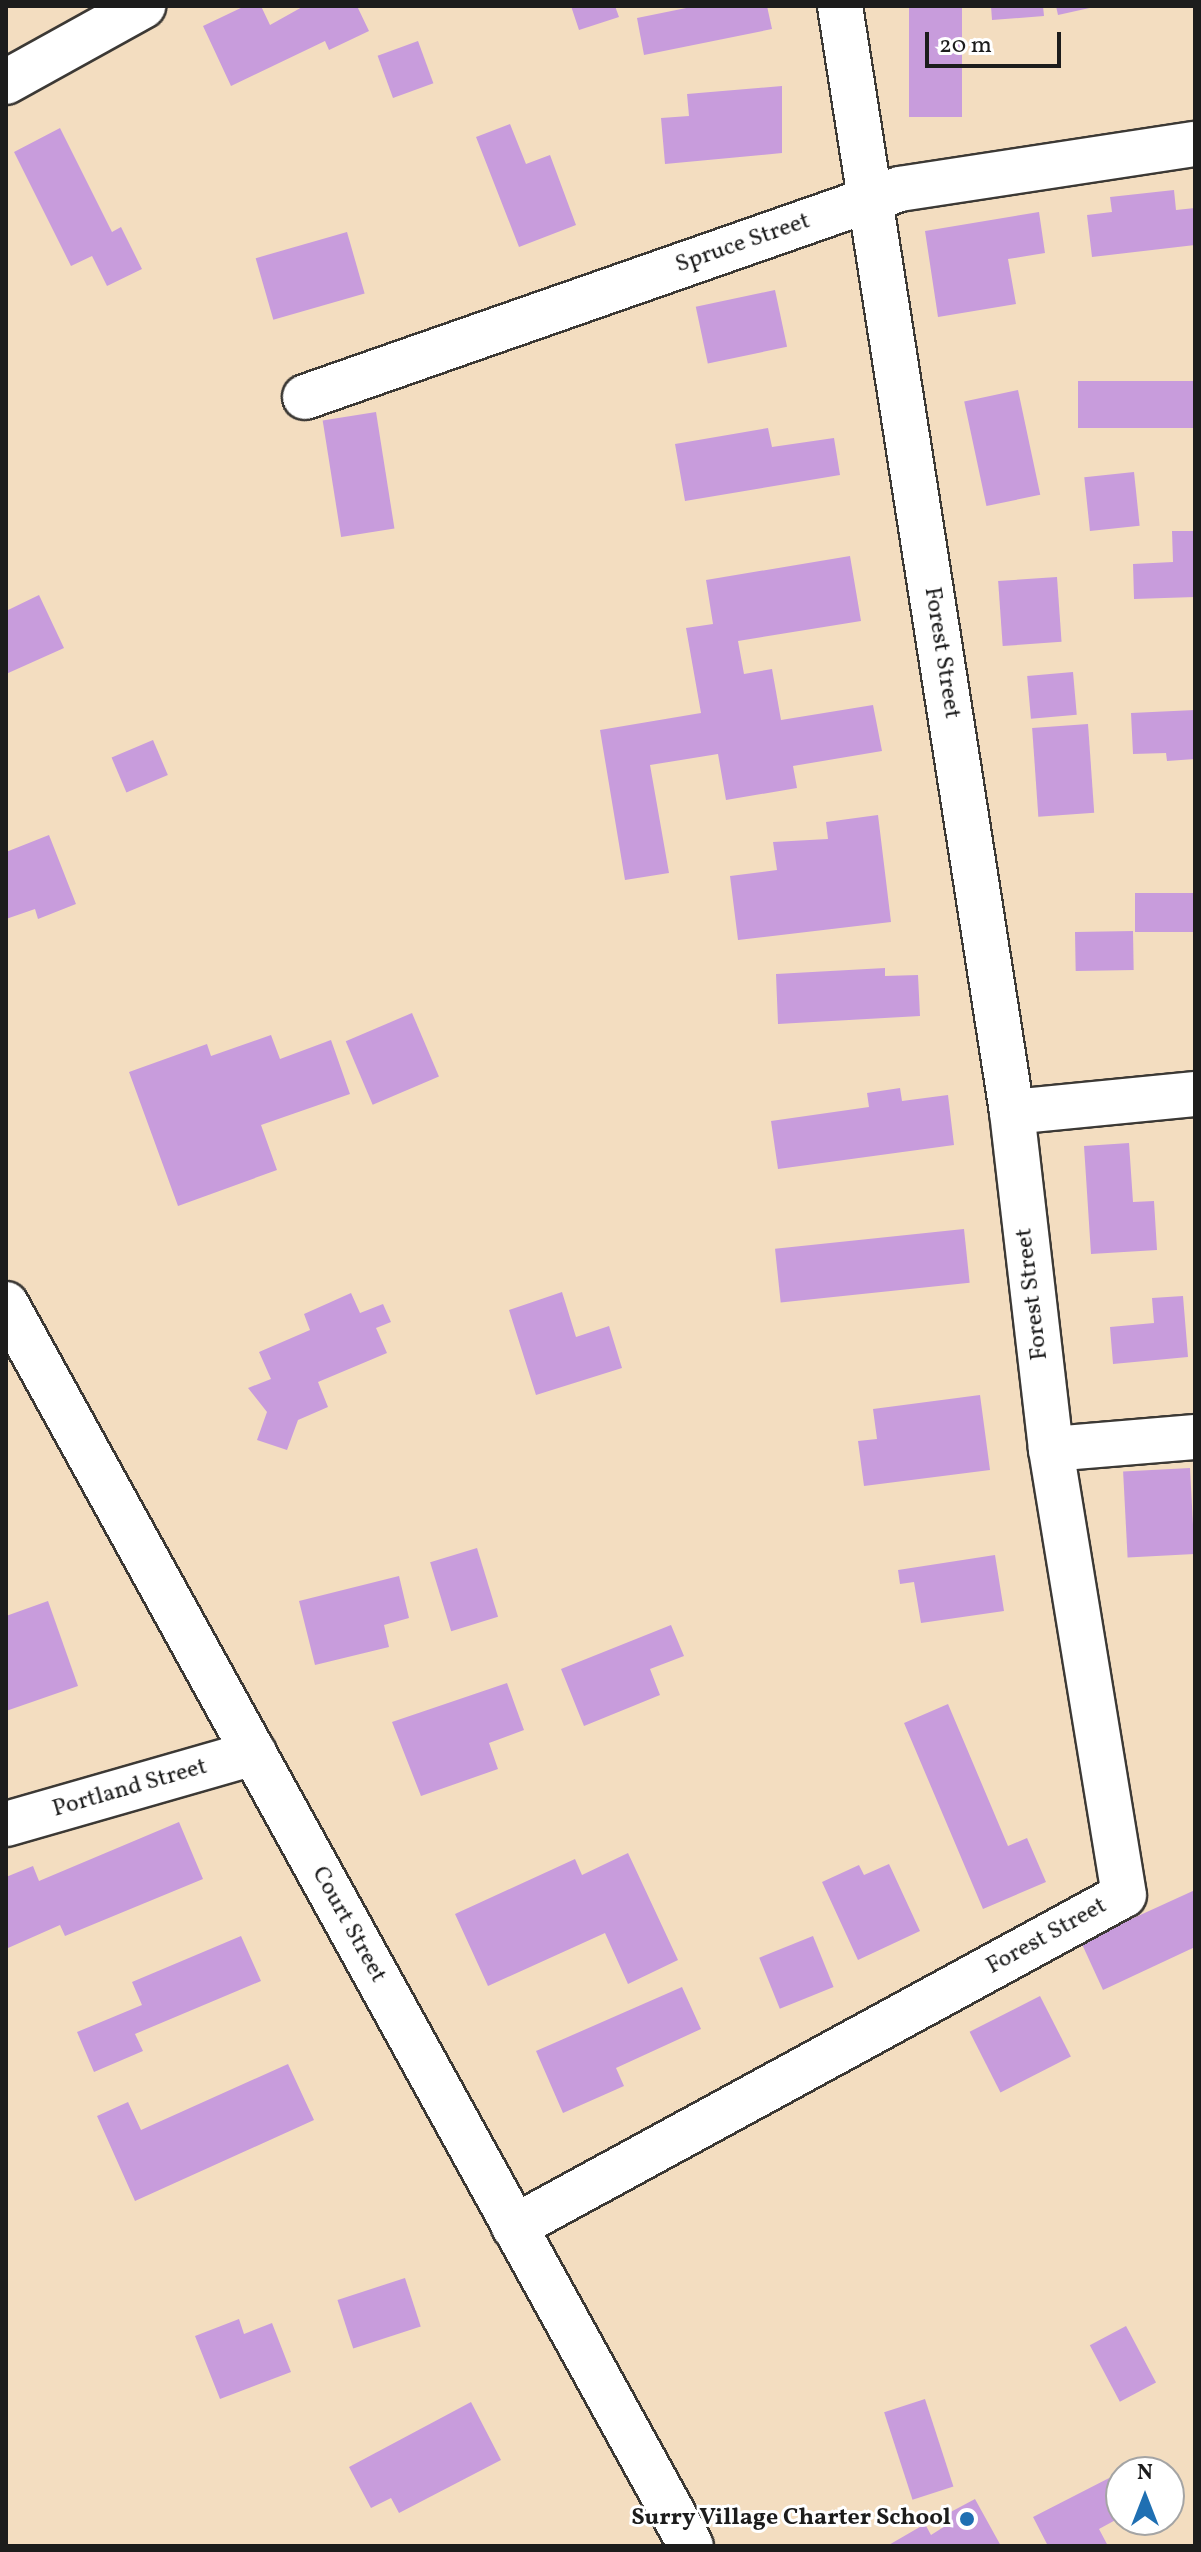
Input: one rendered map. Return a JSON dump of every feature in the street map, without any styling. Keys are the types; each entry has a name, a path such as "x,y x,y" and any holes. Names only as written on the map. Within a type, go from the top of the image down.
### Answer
{"street":[{"path":"6,82 143,6"},
{"name":"Forest Street","path":"514,2227 1124,1895 1051,1449 1012,1112 840,6"},
{"name":"Spruce Street","path":"305,397 900,189 1195,144"},
{"path":"1012,1112 1195,1094"},
{"name":"Court Street","path":"6,1304 691,2546"},
{"path":"1051,1449 1195,1437"},
{"name":"Portland Street","path":"6,1824 254,1753"}],"building":[{"path":"245,6 261,6 270,25 304,6 357,6 369,31 329,50 325,41 231,86 203,26"},
{"path":"571,6 615,6 619,17 579,30"},
{"path":"696,6 767,6 772,29 644,55 637,18"},
{"path":"909,6 962,6 962,117 909,117"},
{"path":"991,6 1043,6 1044,16 992,20"},
{"path":"1056,6 1094,6 1094,7 1058,15"},
{"path":"418,41 433,83 393,98 378,56"},
{"path":"782,86 782,153 665,164 661,118 689,116 687,94"},
{"path":"510,124 526,164 550,155 576,225 519,247 476,137"},
{"path":"60,128 112,232 121,227 142,269 107,286 92,256 71,266 14,152"},
{"path":"1174,190 1176,210 1195,208 1195,245 1092,257 1087,215 1112,212 1110,197"},
{"path":"1039,212 1045,253 1008,259 1016,304 938,317 925,231"},
{"path":"347,232 365,294 273,320 256,258"},
{"path":"775,290 787,347 708,364 696,307"},
{"path":"1078,381 1195,381 1195,428 1078,428"},
{"path":"1018,390 1040,495 986,506 964,401"},
{"path":"376,412 394,529 341,537 323,420"},
{"path":"768,428 772,447 834,438 840,475 685,501 675,444"},
{"path":"1134,472 1140,526 1090,531 1084,477"},
{"path":"1172,531 1195,531 1195,597 1134,599 1133,564 1173,562"},
{"path":"850,556 861,621 738,641 744,674 772,669 781,720 873,705 882,751 793,766 797,788 726,800 718,754 650,765 669,873 625,880 600,730 701,713 686,628 713,624 706,580"},
{"path":"1057,577 1062,642 1003,646 998,581"},
{"path":"39,595 64,648 6,674 6,611"},
{"path":"1073,672 1077,715 1031,719 1027,676"},
{"path":"1195,710 1195,759 1167,761 1166,753 1133,754 1131,713"},
{"path":"1088,724 1094,813 1038,817 1032,728"},
{"path":"153,740 168,775 126,793 112,758"},
{"path":"878,815 891,922 738,940 730,876 777,870 773,842 828,839 826,822"},
{"path":"49,835 76,904 38,919 35,909 6,919 6,852"},
{"path":"1135,893 1195,893 1195,932 1135,932"},
{"path":"1133,931 1134,970 1076,971 1075,932"},
{"path":"885,968 885,976 918,975 920,1016 778,1024 776,974"},
{"path":"412,1013 439,1077 373,1105 346,1041"},
{"path":"271,1035 280,1059 331,1040 350,1094 261,1125 277,1170 178,1206 129,1072 207,1044 211,1056"},
{"path":"900,1088 902,1101 948,1095 954,1145 778,1169 771,1121 869,1107 867,1093"},
{"path":"1129,1143 1133,1202 1154,1201 1157,1250 1091,1254 1084,1146"},
{"path":"964,1229 970,1283 781,1303 775,1249"},
{"path":"562,1292 576,1337 609,1326 622,1368 536,1395 509,1310"},
{"path":"351,1293 360,1313 383,1304 391,1322 376,1328 387,1353 318,1382 328,1407 298,1420 287,1450 257,1440 267,1412 248,1388 271,1379 259,1352 310,1330 304,1314"},
{"path":"1183,1296 1188,1357 1113,1364 1110,1327 1154,1323 1152,1298"},
{"path":"980,1395 990,1470 864,1486 858,1441 877,1439 873,1409"},
{"path":"1190,1468 1195,1554 1128,1557 1123,1472"},
{"path":"477,1548 498,1617 451,1631 430,1562"},
{"path":"995,1555 1004,1611 921,1623 914,1582 900,1584 898,1570"},
{"path":"399,1576 409,1618 384,1625 389,1647 315,1665 299,1601"},
{"path":"48,1601 78,1686 6,1711 6,1616"},
{"path":"671,1625 684,1656 650,1669 660,1695 584,1726 561,1669"},
{"path":"507,1683 524,1730 489,1743 498,1769 421,1796 392,1722"},
{"path":"948,1704 1008,1846 1027,1838 1046,1882 983,1909 904,1723"},
{"path":"179,1822 203,1879 65,1936 60,1925 8,1948 6,1877 33,1866 39,1881"},
{"path":"628,1853 678,1960 628,1984 605,1933 488,1986 455,1914 575,1859 582,1875"},
{"path":"889,1864 920,1931 858,1960 822,1882 859,1865 864,1875"},
{"path":"1195,1890 1195,1947 1103,1990 1081,1942"},
{"path":"241,1936 261,1981 135,2034 143,2051 94,2072 77,2032 142,2005 132,1982"},
{"path":"813,1936 834,1987 780,2009 759,1958"},
{"path":"682,1987 701,2029 616,2068 624,2086 563,2113 536,2051"},
{"path":"1040,1996 1071,2057 1000,2092 970,2032"},
{"path":"288,2064 314,2120 135,2201 97,2116 128,2102 141,2130"},
{"path":"405,2278 421,2327 353,2348 337,2300"},
{"path":"239,2319 244,2334 272,2323 291,2372 220,2399 195,2336"},
{"path":"1126,2326 1156,2383 1120,2402 1090,2345"},
{"path":"925,2399 953,2486 913,2500 884,2412"},
{"path":"471,2402 501,2460 399,2513 391,2498 371,2508 349,2467"},
{"path":"1105,2480 1105,2526 1099,2529 1108,2546 1048,2546 1033,2517"},
{"name":"Surry Village Charter School","path":"975,2499 1001,2546 887,2546 925,2524 931,2535 950,2523 945,2515"}],"place":[{"name":"Surry Village Charter School","path":"967,2519"}]}
